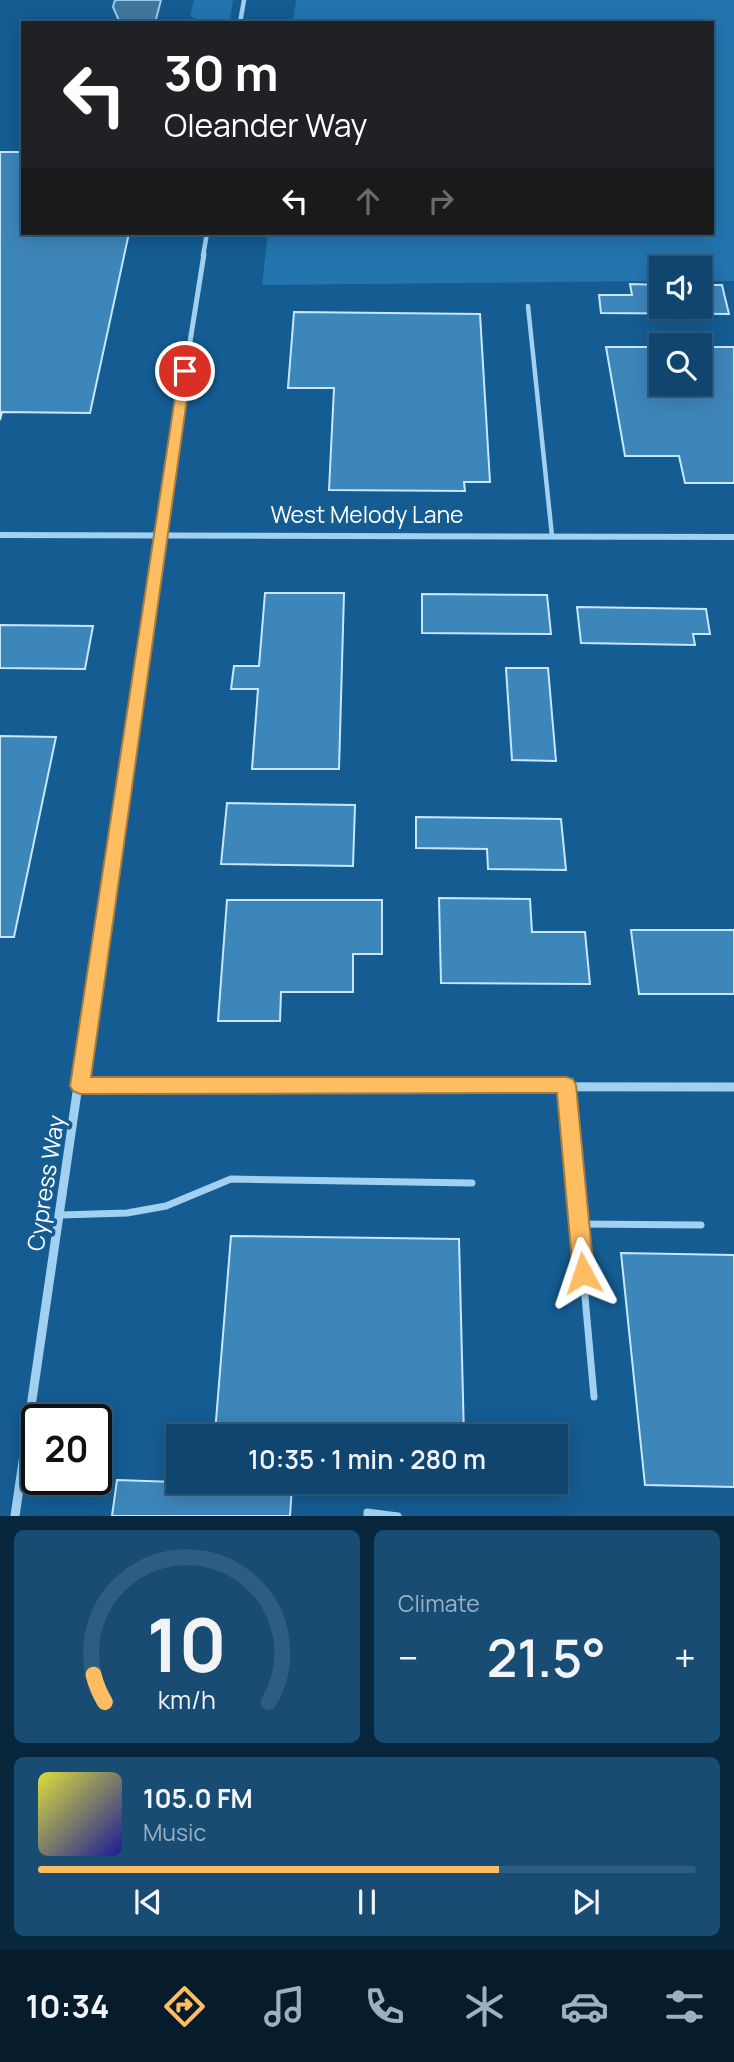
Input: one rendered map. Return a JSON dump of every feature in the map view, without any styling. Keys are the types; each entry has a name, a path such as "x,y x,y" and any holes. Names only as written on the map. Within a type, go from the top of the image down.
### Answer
{"street":[{"path":"240,21 244,0"},
{"name":"Cypress Way","path":"15,1516 206,235"},
{"name":"West Melody Lane","path":"0,535 734,537"},
{"path":"80,1086 734,1087"}],"lane":[{"path":"528,306 552,536"},
{"path":"566,1085 594,1397"},
{"path":"60,1214 127,1213 166,1206 231,1180 472,1183"},
{"path":"579,1224 701,1225"},
{"path":"367,1516 367,1512 398,1516"}],"shaded area":[{"path":"115,0 161,0 156,21 119,21 113,7"},
{"path":"194,0 233,0 230,21 201,21 190,16"},
{"path":"296,0 734,0 734,281 712,281 712,256 649,256 649,281 262,285 268,235 714,235 714,21 293,21"}],"building":[{"path":"0,152 21,152 21,235 129,235 90,413 2,412 0,420"},
{"path":"630,284 649,285 649,313 601,313 599,295 632,295"},
{"path":"712,285 722,285 729,314 712,314"},
{"path":"294,312 480,314 490,482 464,482 465,491 329,490 334,388 288,388"},
{"path":"606,347 649,347 649,396 712,396 712,347 734,347 734,483 685,483 679,456 625,456"},
{"path":"265,593 344,593 339,769 252,769 258,689 231,689 234,666 259,666"},
{"path":"422,594 547,595 551,634 422,633"},
{"path":"577,607 706,609 710,634 693,634 695,645 581,643"},
{"path":"0,625 93,626 85,669 0,668"},
{"path":"506,668 548,668 556,761 512,760"},
{"path":"0,736 56,737 14,937 0,937"},
{"path":"227,803 355,805 353,866 221,864"},
{"path":"416,817 561,819 566,870 488,869 487,849 416,848"},
{"path":"439,898 530,899 532,932 585,932 590,984 441,983"},
{"path":"227,900 382,900 382,954 353,954 353,992 281,992 280,1021 218,1021"},
{"path":"631,930 734,930 734,994 639,994"},
{"path":"231,1236 459,1239 464,1424 216,1424"},
{"path":"621,1253 734,1255 734,1487 645,1485"},
{"path":"117,1480 166,1482 166,1494 291,1494 290,1516 112,1516"}],"route":[{"path":"185,371 80,1086 566,1085 583,1273"}]}
